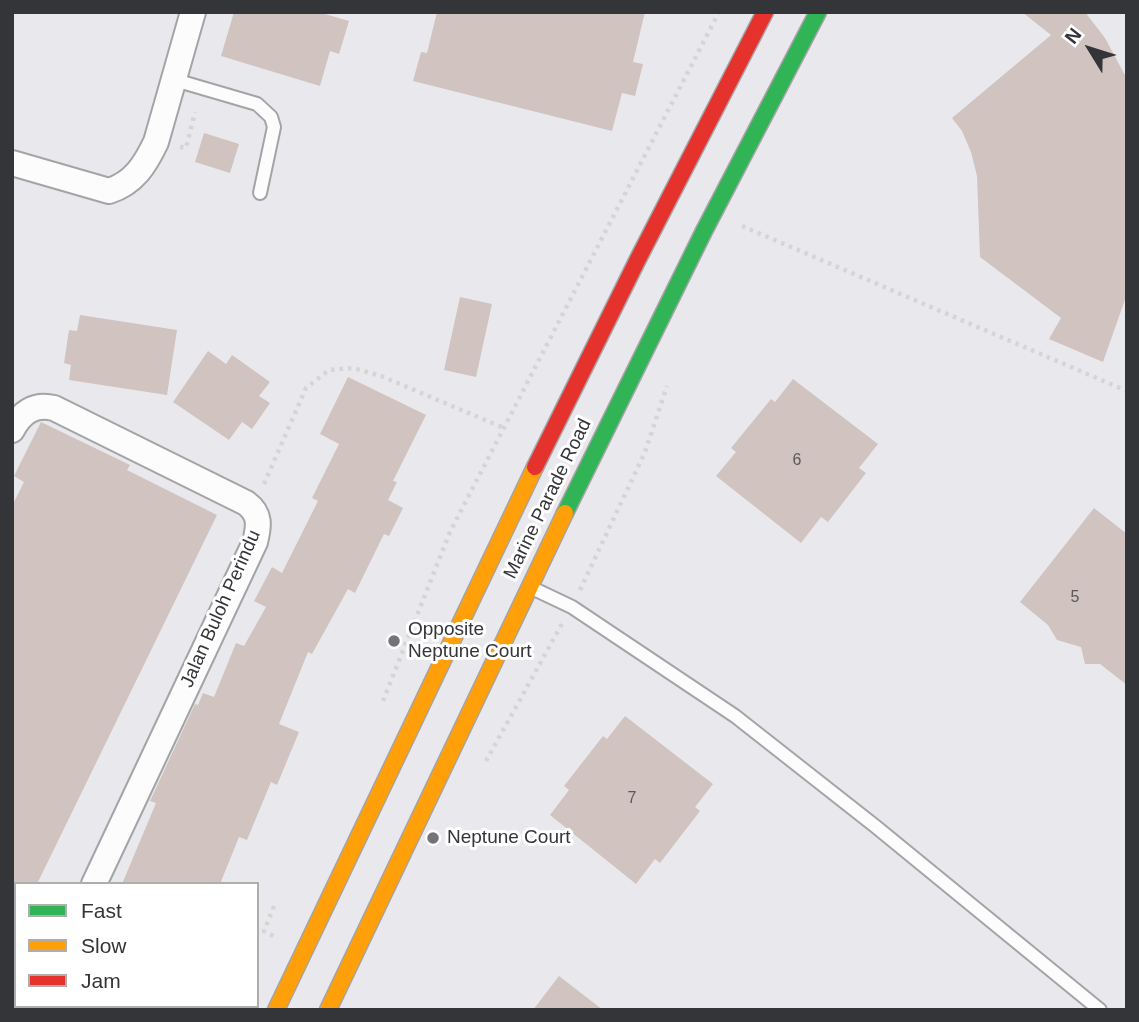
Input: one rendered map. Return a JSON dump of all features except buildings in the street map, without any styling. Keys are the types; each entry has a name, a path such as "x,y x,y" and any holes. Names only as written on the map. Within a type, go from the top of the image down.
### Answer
{"main road":[{"name":"Marine Parade Road","path":"276,1010 486,566 688,157 765,12"},
{"name":"Marine Parade Road","path":"328,1010 529,586 704,230 818,12"}],"street":[{"path":"12,163 108,191 124,186 136,176 148,160 156,142 193,12"},
{"name":"Jalan Buloh Perindu","path":"12,430 17,421 33,408 54,408 246,503 254,509 259,526 255,541 95,882"}],"lane":[{"path":"175,80 257,104 271,117 274,127 260,193"},
{"path":"529,586 572,607 735,716 875,826 1100,1010"}],"path":[{"path":"380,708 450,532 719,12"},
{"path":"732,221 1127,391"},
{"path":"259,495 306,388 329,370 353,369 381,376 504,428"},
{"path":"274,906 264,931 280,940"}],"traffic: fast":[{"path":"565,513 704,231 818,12"}],"traffic: slow":[{"path":"276,1010 535,467"},
{"path":"328,1010 565,513"}],"traffic: jam":[{"path":"535,467 765,12"}],"place":[{"name":"Opposite Neptune Court","path":"394,641"},
{"name":"Neptune Court","path":"433,838"}]}
